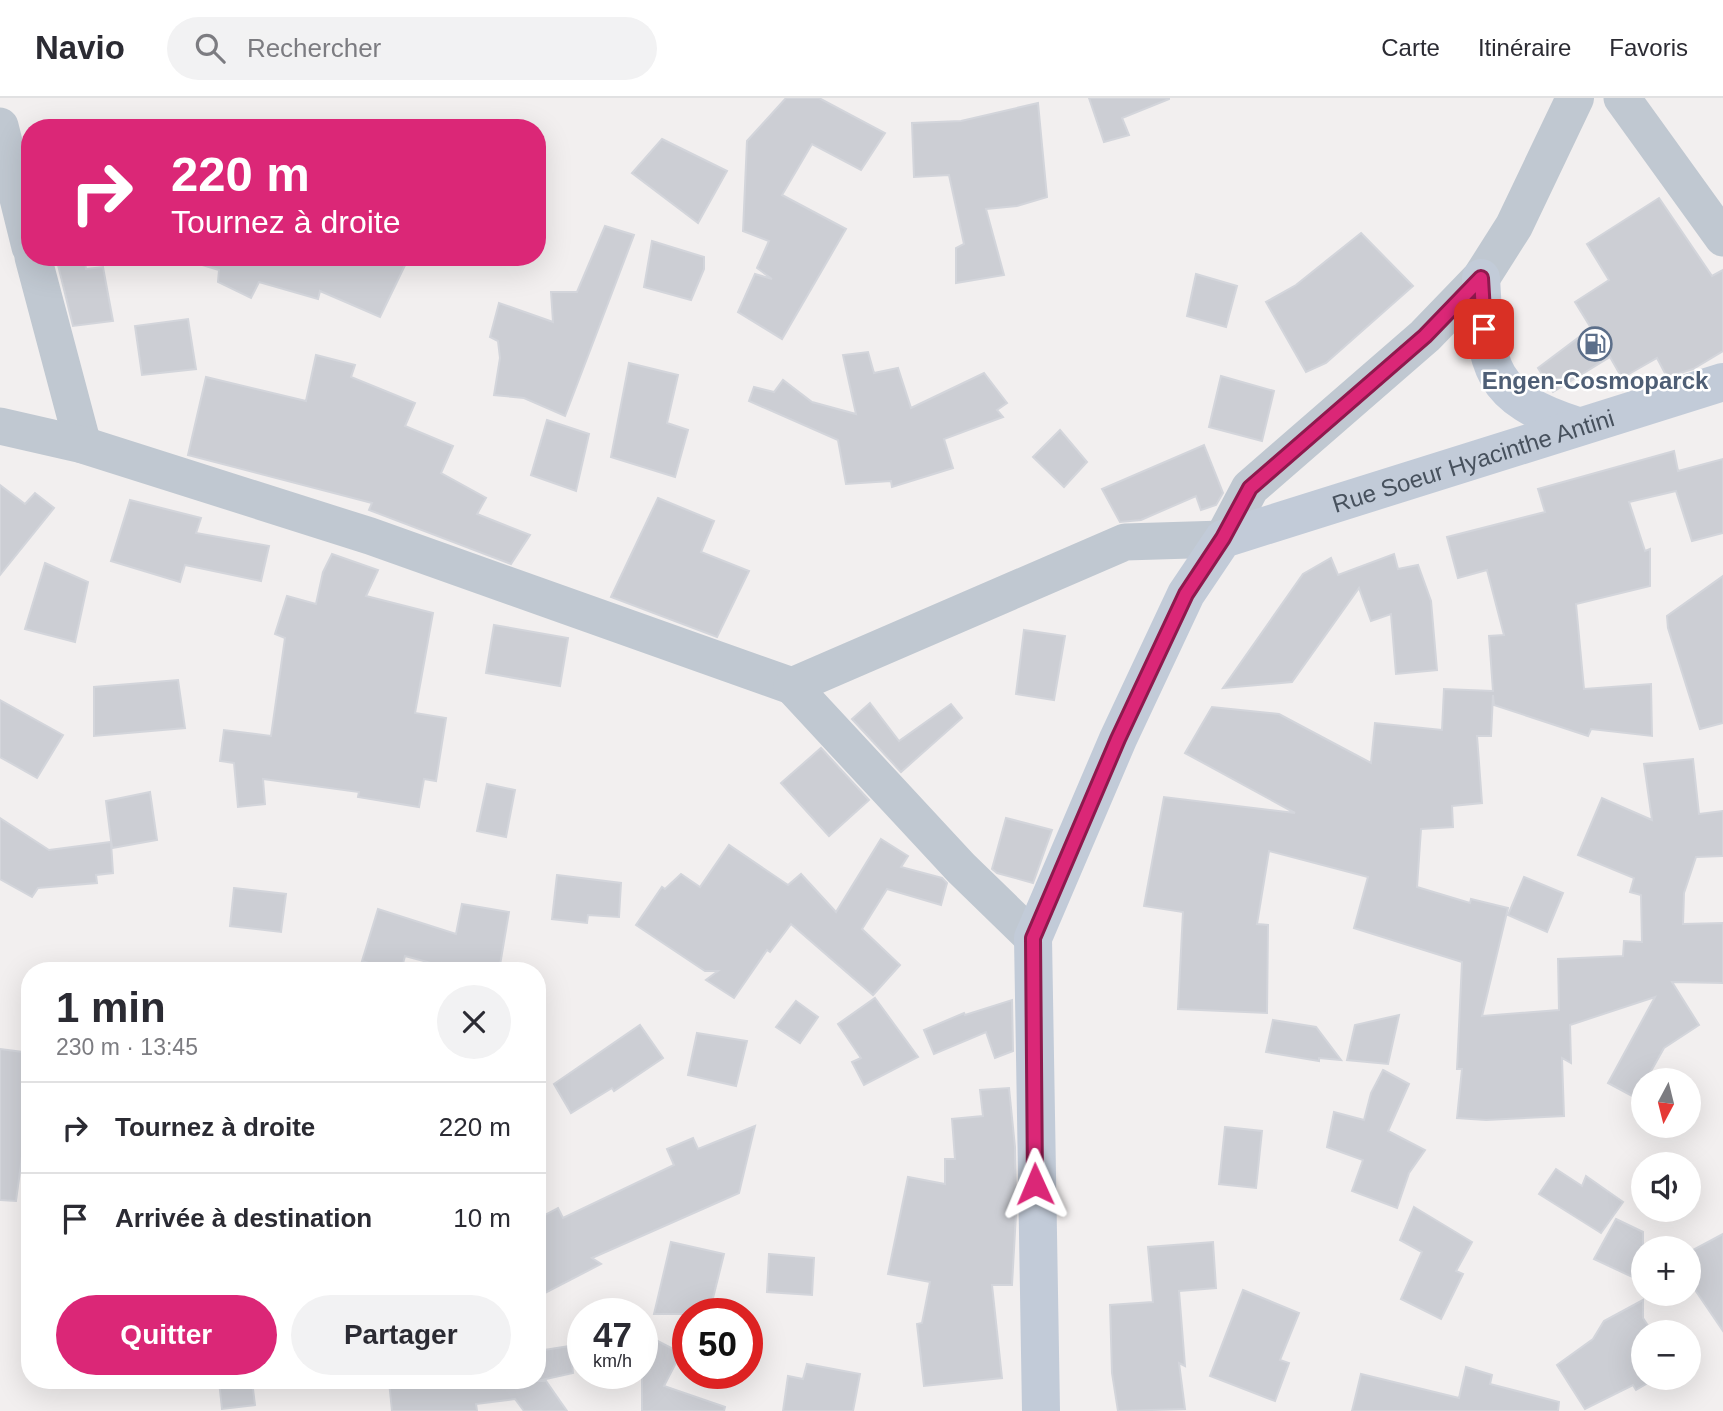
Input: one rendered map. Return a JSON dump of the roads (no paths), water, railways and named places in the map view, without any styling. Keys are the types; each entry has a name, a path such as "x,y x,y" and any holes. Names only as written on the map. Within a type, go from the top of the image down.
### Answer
{"main road":[{"path":"1481,278 1488,354 1499,376 1513,396 1541,414 1578,426"},
{"name":"Rue Soeur Hyacinthe Antini","path":"1223,538 1723,382"},
{"path":"1041,1411 1033,938 1118,739 1186,594 1223,538"}],"street":[{"path":"792,686 1125,542 1223,538 1250,488 1425,336 1481,278 1514,226 1575,98"},
{"path":"1622,98 1723,238"},
{"path":"0,126 21,211"},
{"path":"35,266 83,445"},
{"path":"0,426 83,445 382,540 792,686 961,868 1033,938"}],"place":[{"name":"Engen-Cosmoparck","path":"1595,344"}]}
